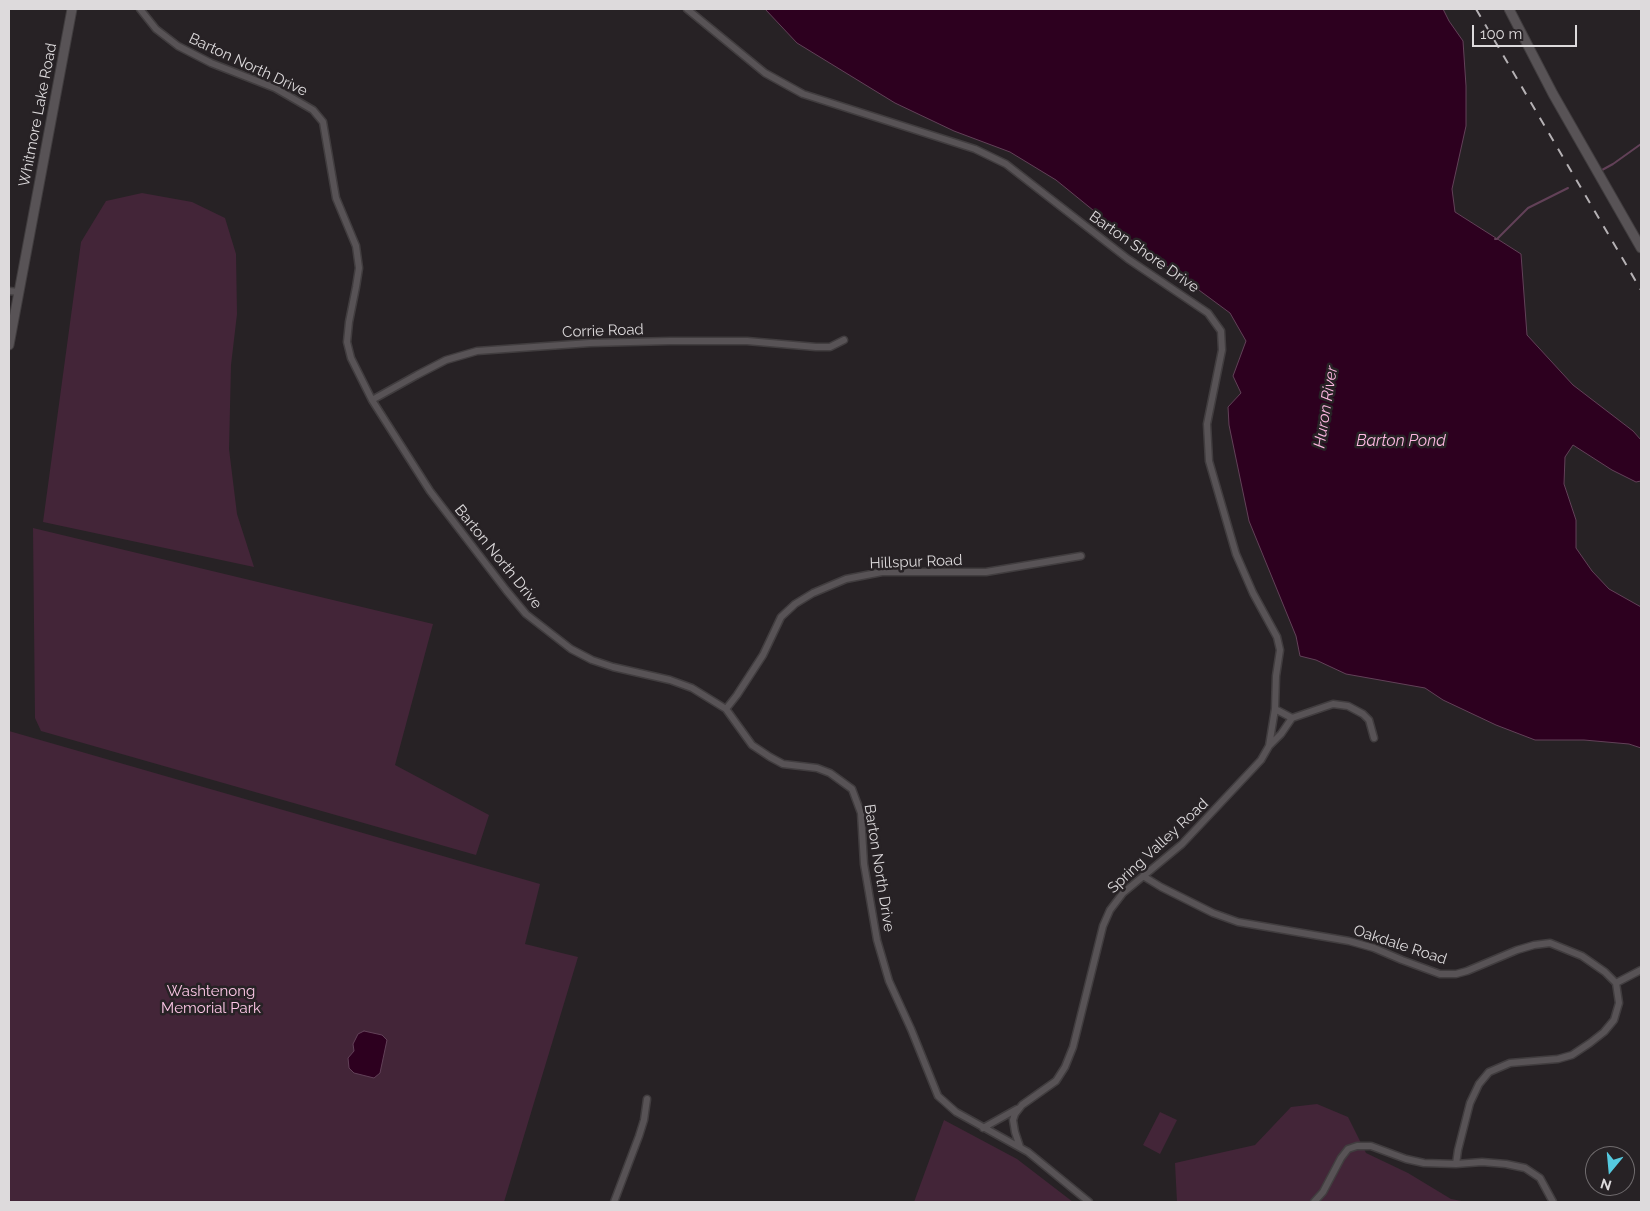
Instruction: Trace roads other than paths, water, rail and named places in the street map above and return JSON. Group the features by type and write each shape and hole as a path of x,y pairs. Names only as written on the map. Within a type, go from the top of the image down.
{"street":[{"name":"Whitmore Lake Road","path":"9,345 72,9"},
{"name":"Barton North Drive","path":"140,9 156,29 178,46 211,63 274,88 313,110 323,122 336,198 356,246 358,268 347,342 351,358 372,400 430,490 526,614 571,649 592,660 692,688 726,709 752,745 770,757 783,764 817,768 830,773 852,790 861,813 864,864 877,940 889,981 938,1096 956,1112 1020,1148 1051,1170 1089,1202"},
{"name":"Barton Shore Drive","path":"688,9 764,73 803,94 975,149 1006,164 1128,259 1208,313 1221,331 1222,350 1207,424 1208,461 1236,554 1253,593 1277,637 1280,650 1276,676 1275,709"},
{"path":"1509,9 1553,94 1641,248"},
{"path":"9,290 19,292"},
{"name":"Corrie Road","path":"372,400 416,374 446,360 477,351 590,343 670,341 747,341 830,347 844,340"},
{"name":"Hillspur Road","path":"726,709 763,655 781,617 795,604 813,593 846,579 882,572 986,572 1081,556"},
{"path":"1269,746 1281,734 1292,718 1333,704 1348,706 1363,714 1369,720 1374,738"},
{"path":"1275,709 1292,718"},
{"name":"Spring Valley Road","path":"983,1128 1017,1109 1056,1081 1065,1067 1073,1047 1103,926 1110,910 1123,893 1182,844 1261,760 1269,746 1275,709"},
{"name":"Oakdale Road","path":"1143,876 1162,888 1213,913 1232,920 1256,926 1349,941 1374,948 1440,974 1462,973 1517,950 1550,943 1582,956 1605,972 1616,983"},
{"path":"1456,1164 1470,1103 1479,1084 1489,1072 1510,1063 1558,1059 1572,1055 1597,1038 1614,1020 1620,1003 1616,983 1641,970"},
{"path":"614,1202 639,1136 644,1120 647,1099"},
{"path":"1017,1109 1013,1120 1020,1148"},
{"path":"1314,1202 1323,1192 1341,1158 1348,1149 1356,1146 1370,1146 1406,1159 1424,1163 1456,1164 1482,1162 1525,1168 1540,1178 1553,1202"}],"water":[{"name":"Barton Pond","path":"765,9 1443,9 1463,41 1466,86 1466,126 1452,189 1455,212 1521,254 1527,335 1573,385 1633,431 1641,440 1641,481 1636,482 1612,470 1573,445 1565,457 1564,484 1576,520 1576,548 1592,571 1609,589 1641,607 1641,748 1629,744 1584,740 1535,740 1496,725 1443,700 1425,688 1346,674 1316,660 1300,656 1296,636 1249,521 1229,425 1228,407 1241,393 1233,376 1246,341 1230,313 1115,228 1056,180 1010,152 954,131 895,103 797,43"},
{"path":"364,1031 382,1035 387,1040 380,1073 374,1078 354,1073 349,1068 348,1058 354,1051 353,1044 358,1034"}],"waterway":[{"path":"1602,170 1641,144"},
{"path":"1495,239 1528,208 1568,188"}],"railway":[{"path":"1476,9 1641,290"}],"water label":[{"name":"Huron River","path":"1326,407"}],"park label":[{"name":"Washtenong Memorial Park","path":"211,1000"}]}
